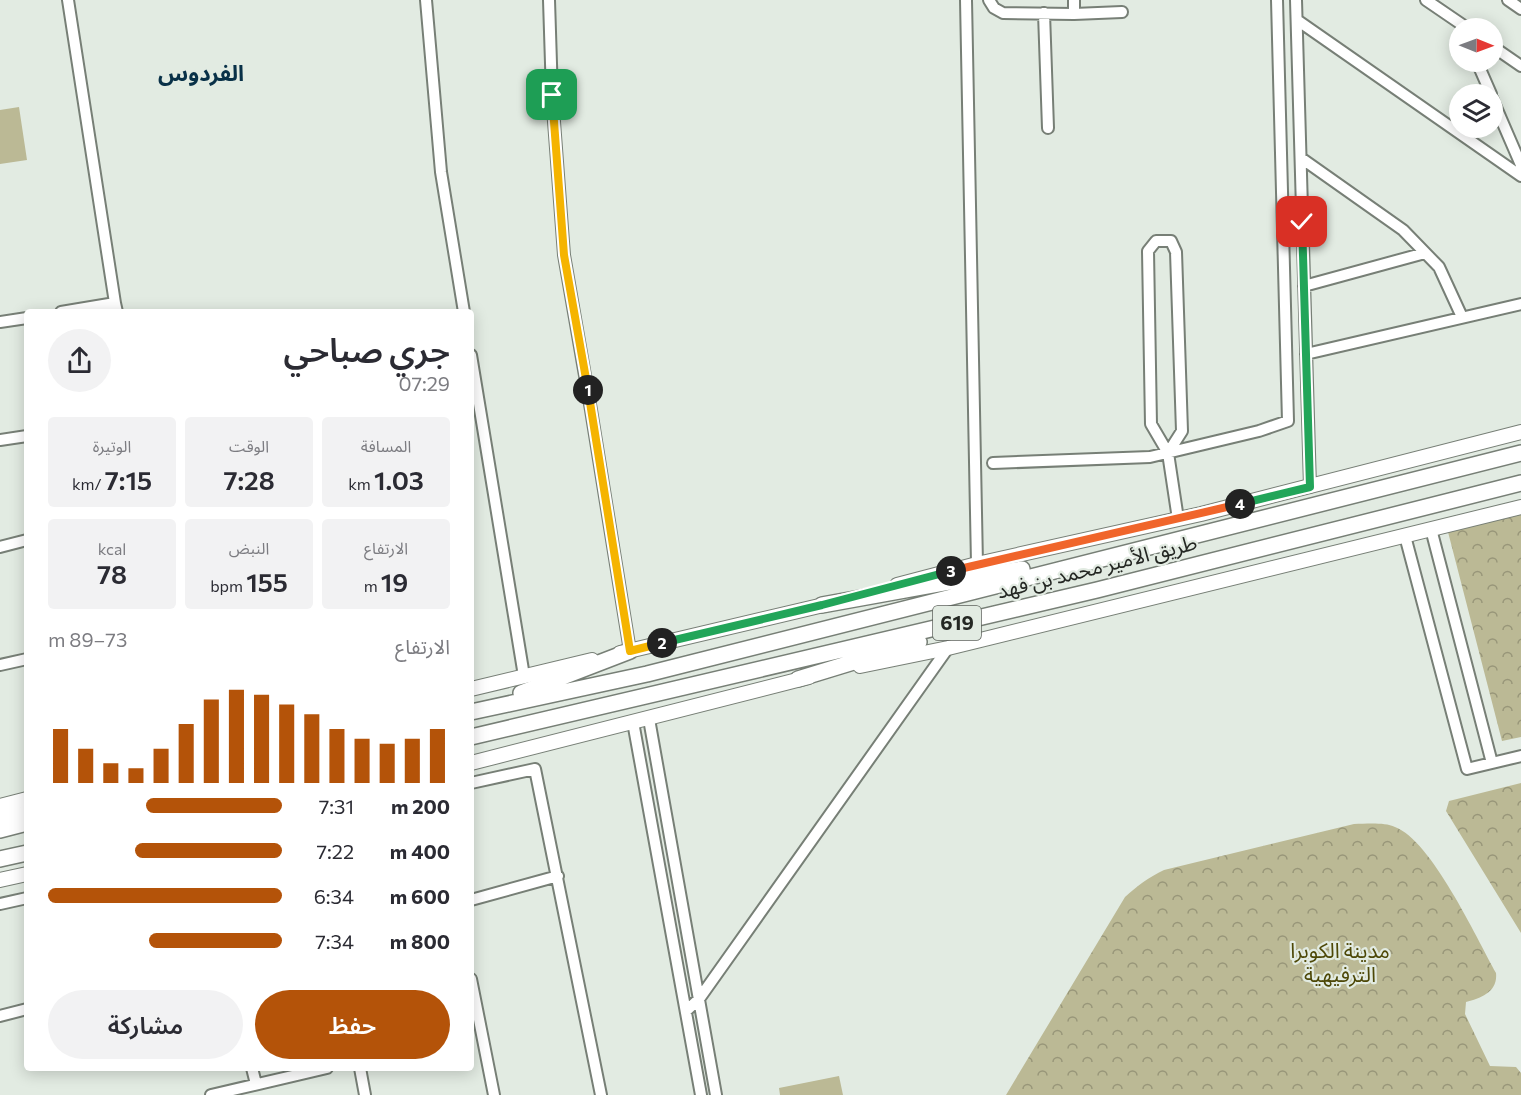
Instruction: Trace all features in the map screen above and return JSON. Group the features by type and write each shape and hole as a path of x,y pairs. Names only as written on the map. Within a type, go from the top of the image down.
{"highway":[{"name":"طريق الأمير محمد بن فهد","path":"474,709 647,674 1521,453"},
{"name":"طريق الأمير محمد بن فهد","path":"474,736 1097,590 1521,483"},
{"path":"822,605 1152,545"},
{"path":"798,679 983,622 1097,590"},
{"path":"474,709 542,686 630,651"},
{"path":"0,819 24,814"},
{"path":"0,830 24,824"},
{"path":"0,859 24,854"}],"main road":[{"path":"474,688 822,605 977,564 1310,487 1521,432"},
{"path":"474,762 798,679 948,648 1521,507"},
{"path":"0,806 24,801"},
{"path":"0,880 24,875"}],"street":[{"path":"68,0 116,307 94,309"},
{"path":"426,0 441,172 464,309"},
{"path":"549,0 552,95 564,255 630,651"},
{"path":"966,0 977,564"},
{"path":"989,0 994,8 1002,13 1122,12"},
{"path":"1074,0 1074,14"},
{"path":"993,463 1150,457 1259,431 1288,421 1277,0"},
{"path":"1296,0 1310,487"},
{"path":"1426,0 1451,18"},
{"path":"1508,0 1521,9"},
{"path":"1044,13 1048,128"},
{"path":"1297,20 1521,176"},
{"path":"1503,54 1521,66"},
{"path":"1503,122 1521,165"},
{"path":"1301,158 1403,230 1438,267 1462,317"},
{"path":"1168,453 1182,431 1176,252 1171,241 1156,241 1148,251 1151,424 1168,453 1178,519"},
{"path":"1304,286 1425,253"},
{"path":"1306,354 1521,304"},
{"path":"0,322 24,318"},
{"path":"474,373 524,676"},
{"path":"0,440 24,436"},
{"path":"1431,529 1492,763"},
{"path":"1405,536 1467,769 1521,756"},
{"path":"0,547 24,541"},
{"path":"686,1011 699,999 948,648"},
{"path":"0,665 24,660"},
{"path":"649,719 716,1095"},
{"path":"633,722 701,1095"},
{"path":"474,782 535,769 601,1095"},
{"path":"474,899 558,876"},
{"path":"0,904 24,899"},
{"path":"474,993 494,1095"},
{"path":"0,1016 24,1010"},
{"path":"474,1034 482,1032"},
{"path":"253,1071 256,1084"},
{"path":"217,1094 314,1071"},
{"path":"361,1071 365,1095"}],"green space":[{"path":"19,107 27,160 0,164 0,110"},
{"path":"1521,514 1521,737 1502,741 1448,532"},
{"path":"1521,783 1521,933 1446,811 1449,801"},
{"name":"مدينة الكوبرا الترفيهية","path":"1354,824 1391,825 1409,836 1438,869 1452,891 1496,973 1494,985 1487,993 1466,1002 1465,1014 1490,1066 1516,1067 1521,1073 1521,1095 1006,1095 1125,897 1139,885 1164,870"},
{"path":"839,1076 843,1095 780,1095 779,1088"}],"district":[{"name":"الفردوس","path":"201,73"}],"route":[{"path":"552,95 564,255 630,651 822,605 977,564 1310,487 1302,222"}]}
